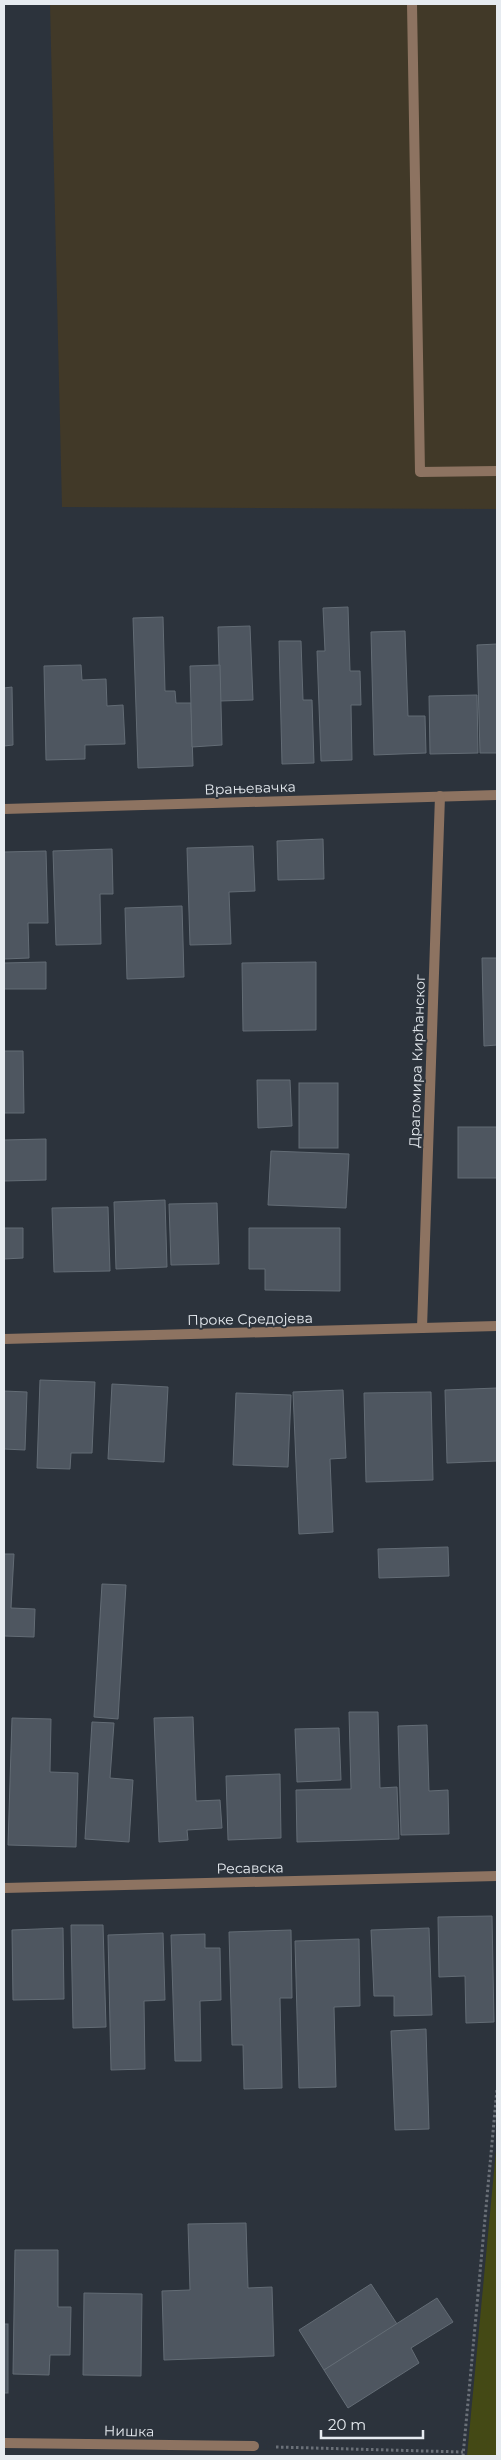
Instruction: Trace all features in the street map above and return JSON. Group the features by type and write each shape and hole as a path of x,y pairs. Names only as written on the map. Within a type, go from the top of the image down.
{"street":[{"path":"412,4 420,472 497,471"},
{"name":"Врањевачка","path":"4,809 497,795"},
{"name":"Драгомира Кирћанског","path":"422,1328 440,796"},
{"name":"Проке Средојева","path":"4,1338 497,1326"},
{"name":"Ресавска","path":"4,1888 497,1876"},
{"name":"Нишка","path":"4,2443 254,2446"}],"path":[{"path":"254,2446 463,2454 497,2089"}],"shaded area":[{"path":"50,4 497,4 497,509 62,507"}],"green space":[{"path":"497,2140 497,2456 467,2456"}],"building":[{"path":"348,607 350,671 360,671 361,705 351,705 352,760 321,761 317,651 325,651 323,608"},
{"path":"163,617 165,691 175,691 176,703 191,703 193,766 138,768 133,618"},
{"path":"250,626 253,700 220,701 218,627"},
{"path":"405,631 408,716 425,716 426,753 374,755 371,632"},
{"path":"279,641 301,641 303,700 312,700 314,763 282,764"},
{"path":"497,644 497,753 480,753 477,645"},
{"path":"81,665 82,680 106,679 107,706 123,705 125,744 85,745 85,759 46,760 44,666"},
{"path":"220,665 222,745 192,747 190,666"},
{"path":"12,687 13,745 4,746 4,688"},
{"path":"477,695 478,753 430,754 429,696"},
{"path":"323,839 324,879 278,880 277,841"},
{"path":"253,846 255,891 229,892 231,944 190,945 187,848"},
{"path":"112,849 113,894 100,894 101,944 56,945 53,851"},
{"path":"46,851 48,923 28,923 29,958 4,959 4,852"},
{"path":"182,906 184,977 127,979 125,908"},
{"path":"482,958 497,958 497,1045 484,1046"},
{"path":"46,962 46,989 4,989 4,963"},
{"path":"316,962 316,1030 243,1031 242,963"},
{"path":"4,1051 23,1051 24,1113 4,1113"},
{"path":"257,1080 290,1080 292,1126 258,1128"},
{"path":"299,1083 338,1083 338,1148 299,1148"},
{"path":"458,1127 497,1127 497,1178 458,1178"},
{"path":"46,1139 46,1180 4,1181 4,1140"},
{"path":"271,1151 349,1154 346,1208 268,1205"},
{"path":"165,1200 167,1267 116,1269 114,1202"},
{"path":"217,1203 219,1264 171,1265 169,1204"},
{"path":"108,1207 110,1271 54,1272 52,1208"},
{"path":"4,1228 23,1228 23,1258 4,1259"},
{"path":"249,1228 340,1228 340,1291 265,1290 265,1269 249,1269"},
{"path":"40,1380 95,1382 92,1453 71,1453 70,1469 37,1468"},
{"path":"112,1384 168,1387 164,1462 108,1459"},
{"path":"497,1388 497,1461 447,1463 445,1390"},
{"path":"343,1390 346,1458 330,1459 333,1532 299,1534 293,1392"},
{"path":"4,1391 27,1392 25,1450 4,1449"},
{"path":"431,1392 433,1480 366,1482 364,1393"},
{"path":"236,1393 291,1395 288,1467 233,1465"},
{"path":"448,1547 449,1576 379,1578 378,1549"},
{"path":"4,1554 14,1554 11,1608 35,1609 34,1637 4,1636"},
{"path":"102,1584 126,1585 118,1719 94,1717"},
{"path":"349,1712 378,1712 380,1788 397,1787 399,1839 297,1842 296,1790 351,1789"},
{"path":"193,1717 196,1801 220,1800 222,1828 187,1830 188,1840 159,1842 154,1718"},
{"path":"12,1718 51,1719 50,1772 78,1773 76,1847 8,1845"},
{"path":"92,1722 114,1723 110,1778 133,1780 129,1842 85,1839"},
{"path":"427,1725 429,1791 448,1790 449,1834 401,1835 398,1726"},
{"path":"339,1728 341,1780 297,1782 295,1729"},
{"path":"280,1774 281,1838 228,1840 226,1776"},
{"path":"492,1916 494,2022 466,2023 465,1976 439,1977 438,1917"},
{"path":"71,1925 103,1925 106,2027 73,2028"},
{"path":"63,1928 64,1999 13,2000 12,1930"},
{"path":"429,1928 432,2015 394,2016 394,1996 374,1996 371,1930"},
{"path":"291,1930 292,1998 280,1998 282,2088 244,2089 243,2045 232,2045 229,1932"},
{"path":"163,1933 165,2000 144,2001 145,2069 111,2070 108,1935"},
{"path":"205,1934 205,1948 220,1948 221,2000 200,2001 201,2061 175,2061 171,1935"},
{"path":"359,1939 360,2006 334,2007 336,2087 299,2088 295,1941"},
{"path":"426,2029 429,2129 395,2130 391,2031"},
{"path":"246,2223 248,2288 272,2287 274,2356 164,2360 162,2291 190,2290 188,2224"},
{"path":"15,2250 58,2250 58,2307 71,2307 70,2355 50,2355 49,2375 13,2374"},
{"path":"371,2284 397,2324 324,2370 299,2330"},
{"path":"84,2293 142,2294 141,2376 83,2375"},
{"path":"437,2298 453,2322 411,2348 419,2363 348,2408 324,2370"},
{"path":"4,2324 8,2324 8,2393 4,2393"}]}
